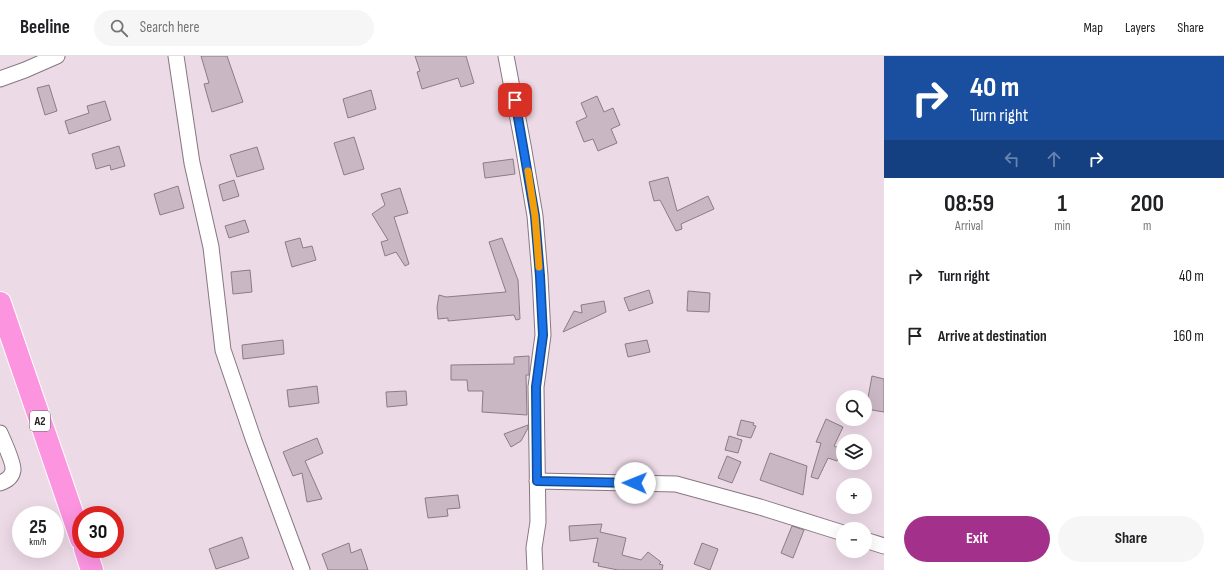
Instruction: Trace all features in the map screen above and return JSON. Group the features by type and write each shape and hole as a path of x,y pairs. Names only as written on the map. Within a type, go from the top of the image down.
{"highway":[{"name":"A2","path":"0,303 72,513"},
{"path":"87,558 92,570"}],"street":[{"path":"0,78 25,70 57,56"},
{"path":"176,56 192,163 211,247 223,350 254,441 302,570"},
{"path":"506,56 535,216 540,276 543,335 536,387 538,522 534,548 535,570"},
{"path":"0,432 13,468 11,476 6,481 0,483"},
{"path":"537,481 676,484 760,507 836,531"},
{"path":"872,542 884,546"}],"building":[{"path":"201,56 227,56 243,102 212,112 204,84 209,83"},
{"path":"415,56 466,56 474,83 461,87 458,78 422,89 417,72 420,71"},
{"path":"49,85 57,111 45,115 37,88"},
{"path":"371,90 376,109 348,118 343,99"},
{"path":"597,96 604,112 613,108 620,125 611,129 617,143 598,151 593,139 584,142 576,122 587,117 581,103"},
{"path":"105,101 111,120 69,134 65,121 89,113 87,106"},
{"path":"354,137 364,169 344,175 334,143"},
{"path":"119,146 125,166 111,170 110,165 96,169 92,154"},
{"path":"257,147 264,169 237,177 230,155"},
{"path":"513,159 515,174 485,178 483,163"},
{"path":"668,177 677,211 708,196 714,209 681,224 682,229 676,231 660,200 654,201 649,182"},
{"path":"234,180 239,196 223,201 219,185"},
{"path":"178,186 184,208 160,215 154,194"},
{"path":"400,188 408,213 394,217 409,264 405,266 396,252 385,256 381,242 388,240 372,214 385,205 381,194"},
{"path":"245,220 249,232 229,238 225,226"},
{"path":"300,238 303,248 312,246 316,260 292,267 285,242"},
{"path":"502,238 518,280 520,319 516,320 514,315 448,321 448,318 438,319 437,307 439,295 446,297 506,292 489,242"},
{"path":"250,270 252,292 233,294 231,272"},
{"path":"649,290 653,303 629,311 624,298"},
{"path":"688,291 710,293 709,312 687,311"},
{"path":"604,301 606,312 563,332 574,311 582,313 581,305"},
{"path":"283,340 284,354 243,359 242,345"},
{"path":"647,340 650,352 628,357 625,344"},
{"path":"529,356 529,375 526,375 527,415 482,412 483,391 468,391 467,380 451,380 451,365 514,364 514,357"},
{"path":"872,376 884,379 884,412 872,410 872,390 869,390"},
{"path":"317,386 319,403 289,407 287,390"},
{"path":"406,391 407,405 387,407 386,392"},
{"path":"826,419 836,424 836,426 843,427 840,434 836,434 836,442 834,446 836,447 836,461 828,458 818,479 811,477 821,443 816,442"},
{"path":"741,420 754,423 753,425 756,426 751,438 737,435"},
{"path":"528,425 528,428 521,441 511,447 504,434"},
{"path":"729,436 742,440 738,453 725,450"},
{"path":"317,438 323,453 305,461 322,499 307,502 302,473 293,476 283,452"},
{"path":"770,453 807,466 803,495 760,480"},
{"path":"727,456 741,462 732,483 718,478"},
{"path":"458,495 460,508 447,509 448,516 428,518 425,498"},
{"path":"602,524 600,532 626,538 622,555 641,560 648,552 661,562 659,564 663,565 662,570 618,570 598,566 599,563 593,562 598,538 570,541 569,526"},
{"path":"792,526 804,530 793,558 781,553"},
{"path":"242,537 249,558 216,569 209,549"},
{"path":"349,543 351,553 361,549 368,570 328,570 322,554"},
{"path":"702,543 718,549 710,570 694,564"}],"slow traffic":[{"path":"528,171 535,216 539,267"}],"route":[{"path":"515,100 535,216 540,276 543,335 536,387 537,481 635,483"}]}
